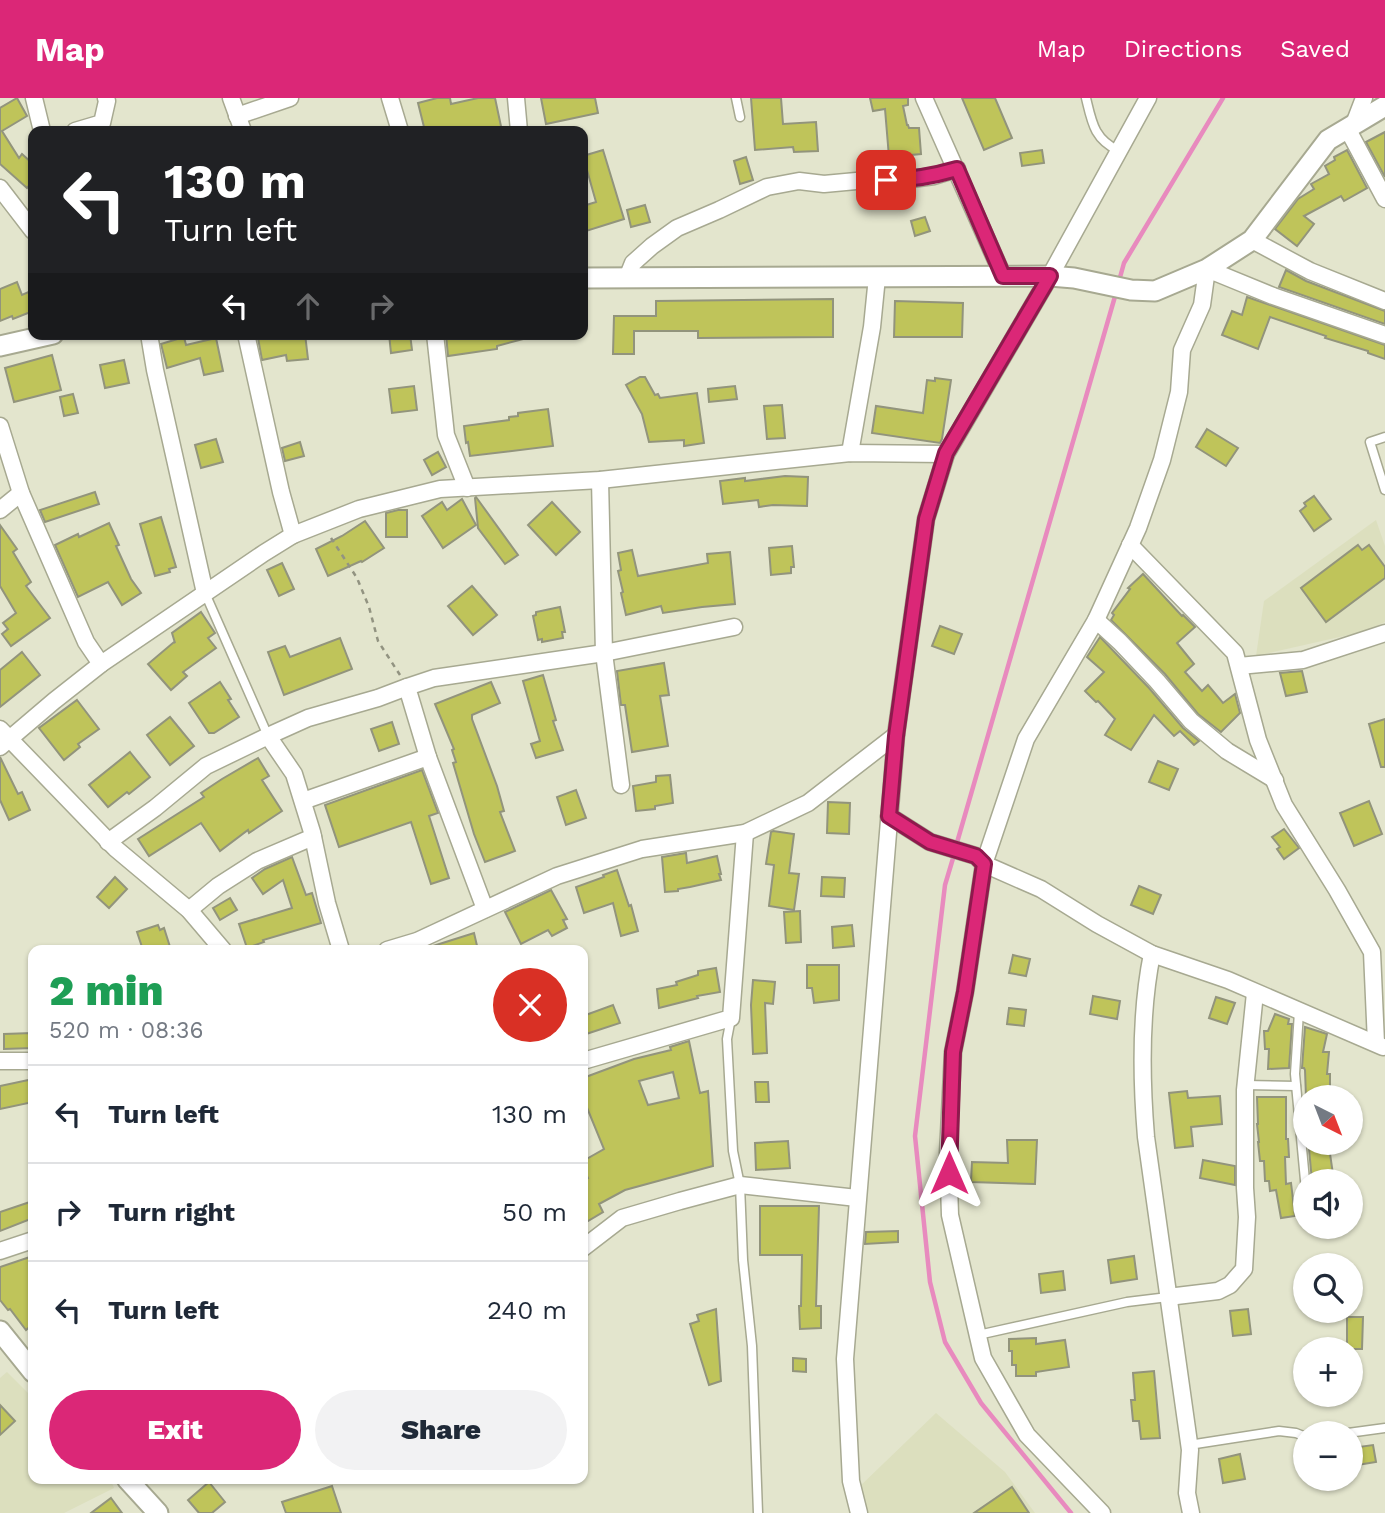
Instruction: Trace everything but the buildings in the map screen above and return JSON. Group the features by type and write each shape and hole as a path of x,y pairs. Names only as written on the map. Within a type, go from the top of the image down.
{"street":[{"path":"34,98 41,126"},
{"path":"92,126 102,123 106,98"},
{"path":"231,98 240,124 290,98"},
{"path":"390,98 398,126"},
{"path":"516,98 519,126"},
{"path":"924,98 1003,276"},
{"path":"859,1513 851,1481 845,1359 896,736 926,519 946,453 1050,276 1148,98"},
{"path":"1364,98 1351,126 1385,199"},
{"path":"588,278 1050,276 1074,278 1131,290 1155,291 1207,270 1252,240 1328,140 1385,106"},
{"path":"628,278 633,263 677,228 767,187 799,181 824,184 904,180 934,176 957,169"},
{"path":"0,188 5,205 28,212"},
{"path":"1252,240 1310,271 1385,301"},
{"path":"1207,270 1385,335"},
{"path":"1102,1513 1027,1435 983,1358 950,1215 948,1153 953,1052 965,992 980,860 1026,739 1096,620 1138,528 1162,460 1179,392 1182,350 1202,305 1207,270"},
{"path":"850,453 872,327 877,277"},
{"path":"0,346 28,340"},
{"path":"150,340 205,593"},
{"path":"247,340 293,535"},
{"path":"436,340 446,435 467,488"},
{"path":"0,426 21,494 86,642 100,664"},
{"path":"219,945 189,910 108,842 3,738 100,664 293,535 359,509 440,489 600,480 850,453 946,453"},
{"path":"600,480 604,653 621,785"},
{"path":"0,510 21,494"},
{"path":"889,816 930,842 980,860 1041,889 1152,954 1228,981 1380,1045 1372,952 1284,805 1258,740 1236,653 1130,545"},
{"path":"1096,620 1157,681 1191,721 1227,751 1275,780"},
{"path":"108,842 206,766 309,718 434,678 604,653 734,627"},
{"path":"1239,666 1303,660 1385,633"},
{"path":"407,687 428,757 485,909"},
{"path":"268,736 295,774 340,945"},
{"path":"404,945 557,876 642,849 745,833 808,803 896,736"},
{"path":"303,801 428,757"},
{"path":"588,1061 731,1018 745,833"},
{"path":"189,910 218,886 257,861 313,837"},
{"path":"1152,954 1146,984 1143,1106 1189,1445 1187,1493 1191,1513"},
{"path":"1168,1297 1218,1291 1230,1285 1244,1269 1247,1217 1245,1085 1255,993"},
{"path":"0,1061 28,1060"},
{"path":"588,1244 622,1218 740,1185 857,1198"},
{"path":"0,1251 28,1242"},
{"path":"0,1331 6,1354 28,1369"},
{"path":"132,1484 158,1513"}],"lane":[{"path":"737,98 740,117"},
{"path":"1086,98 1098,135 1119,151"},
{"path":"1385,437 1370,442 1385,490"},
{"path":"205,593 268,736"},
{"path":"1296,1085 1299,1012"},
{"path":"731,1018 727,1039 733,1151 740,1185 743,1260 751,1346 758,1513"},
{"path":"1245,1085 1293,1086"},
{"path":"978,1335 1127,1302 1168,1297"},
{"path":"1363,1431 1385,1428"},
{"path":"1189,1445 1279,1432 1293,1433"}],"path":[{"path":"321,524 357,578 369,607 378,641 407,687"}],"shaded area":[{"path":"1376,520 1385,546 1385,622 1366,631 1256,656 1264,601"},
{"path":"7,1372 28,1393 28,1484 112,1484 114,1488 64,1513 0,1513 0,1378"},
{"path":"936,1413 1005,1472 1035,1513 862,1513 857,1489"}],"waterway":[{"path":"1119,281 1124,263 1223,98"},
{"path":"956,846 1116,293"},
{"path":"954,855 945,885 915,1136 930,1282 945,1342 981,1403 1071,1513"}],"route":[{"path":"886,180 934,176 957,169 1003,276 1050,276 946,453 926,519 896,736 889,816 930,842 976,856 984,864 953,1052 949,1173"}]}
